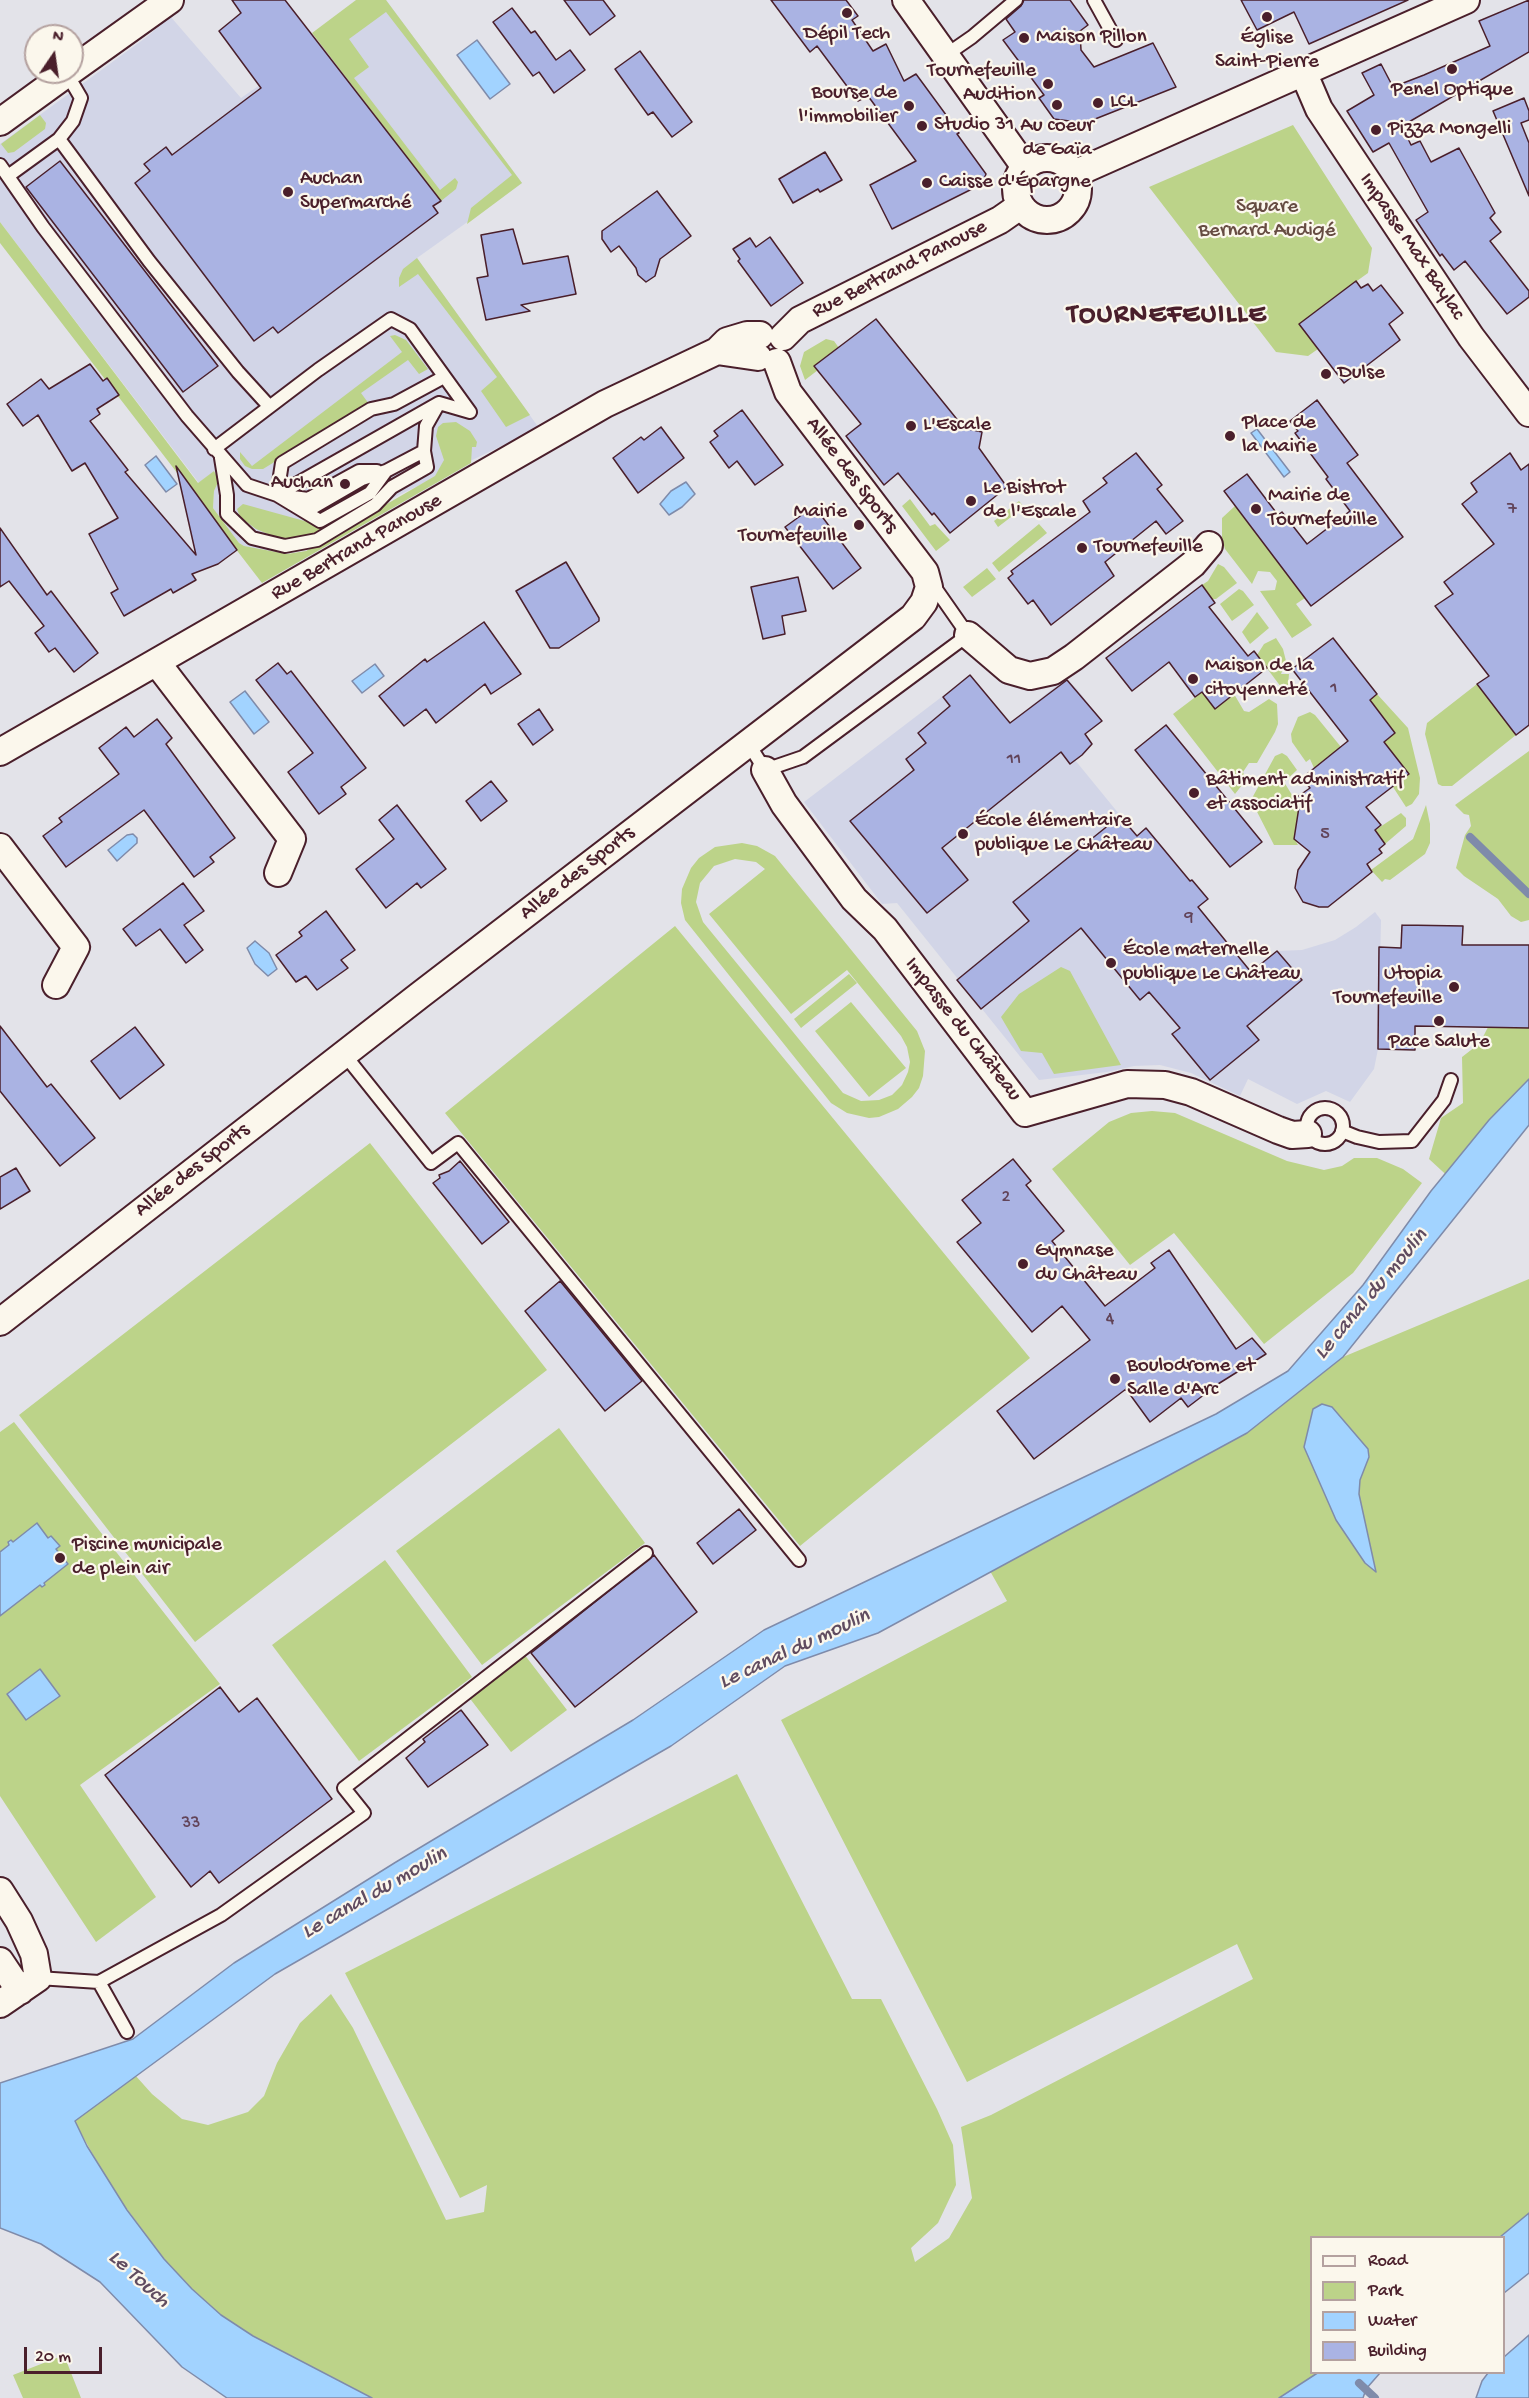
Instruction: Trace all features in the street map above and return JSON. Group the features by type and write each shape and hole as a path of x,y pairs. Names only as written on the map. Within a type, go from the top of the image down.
{"street":[{"path":"84,61 170,0"},
{"path":"906,0 1025,167"},
{"path":"1074,174 1304,74 1466,0"},
{"name":"Impasse Max Baylac","path":"1304,74 1319,110 1471,337 1529,413"},
{"path":"0,122 52,84"},
{"path":"1052,159 1068,167 1074,174 1078,189 1077,196 1070,210 1063,215 1044,220 1027,213 1020,206 1016,181 1025,167 1033,161 1052,159"},
{"name":"Rue Bertrand Panouse","path":"0,752 605,404 717,351 769,348 800,320 1000,220 1020,206"},
{"name":"Allée des Sports","path":"0,1322 344,1054 914,617 924,602 929,587 925,572 788,392 769,348"},
{"path":"968,635 1009,670 1030,676 1053,671 1193,564 1209,545"},
{"path":"158,663 292,839 278,873"},
{"name":"Impasse du Château","path":"765,770 784,804 854,899 885,929 1025,1113 1127,1084 1165,1085 1191,1092 1278,1130 1292,1134 1308,1134"},
{"path":"0,847 76,947 56,985"},
{"path":"0,1891 19,1921 34,1954 19,1991"},
{"path":"0,1961 19,1991"}],"lane":[{"path":"946,55 972,37 1016,0"},
{"path":"1094,0 1116,40"},
{"path":"8,176 58,140 73,121 81,98 75,84"},
{"path":"58,140 149,261 238,372 269,406"},
{"path":"0,165 43,227 217,453 247,485 277,495 308,499 359,471 386,471 424,452"},
{"path":"217,453 269,406 391,319 410,329 470,412 439,403 277,495"},
{"path":"277,495 282,463 371,409 394,404 444,377"},
{"path":"217,453 227,495 227,514 252,538 285,546 317,540 375,505 392,487 427,467 424,452 426,426 439,403"},
{"path":"277,495 320,521 370,493 386,471"},
{"path":"748,743 765,770 802,758 968,635 925,572"},
{"path":"344,1054 431,1163 458,1143 799,1560"},
{"path":"1342,1131 1379,1142 1412,1141 1444,1100 1451,1080"},
{"path":"1323,1107 1337,1112 1341,1117 1342,1131 1335,1141 1317,1143 1308,1134 1307,1120 1317,1109 1323,1107"},
{"path":"19,1991 99,1982 221,1915 364,1813 344,1788 646,1553"},
{"path":"99,1982 127,2032"}],"shaded area":[{"path":"386,0 522,183 417,258 539,428 278,553 239,543 213,508 214,491 219,480 215,471 199,483 0,222 0,144 148,36 170,16 241,98"},
{"path":"969,676 1018,736 1040,719 1031,706 1066,678 1077,689 1102,721 1086,734 1092,744 1075,760 1137,836 1146,828 1176,865 1161,905 1192,880 1208,899 1198,907 1251,972 1277,951 1302,950 1335,940 1375,912 1381,920 1378,1049 1374,1069 1350,1102 1326,1091 1297,1104 1248,1079 1240,1096 1191,1073 1160,1065 1134,1066 1107,1072 1039,1080 897,903 882,904 804,802"}],"green space":[{"path":"356,0 386,0 522,183 467,224 471,208 512,175 386,12 349,39 369,67 354,78 440,190 455,178 458,182 456,189 441,201 312,33"},
{"path":"40,115 46,123 45,129 14,152 8,153 1,144"},
{"name":"Square Bernard Audigé","path":"1293,125 1372,248 1368,273 1326,303 1318,349 1308,356 1276,352 1149,187"},
{"path":"0,222 198,483 214,471 219,480 214,491 213,508 239,543 244,546 287,554 306,551 435,476 444,460 436,436 438,427 443,423 456,422 470,431 477,442 476,447 472,447 471,463 262,583 0,243"},
{"path":"417,258 530,415 506,427 481,391 497,377 418,274 399,287 399,278 403,269"},
{"path":"395,335 406,340 428,369 419,374 408,360 361,393 369,404 263,469 252,469 245,466 240,459 240,452 252,466 402,352 390,336"},
{"path":"826,339 834,341 839,348 805,380 800,366 804,352"},
{"path":"910,499 930,526 935,524 950,540 936,551 902,506"},
{"path":"1019,501 1024,507 998,527 994,521"},
{"path":"243,504 319,525 332,522 309,537 298,540 275,537 256,529 240,517 237,509"},
{"path":"1235,506 1305,598 1296,604 1312,625 1292,638 1260,591 1275,590 1277,581 1270,572 1258,571 1252,584 1225,549 1222,539 1222,518"},
{"path":"1039,524 1047,533 999,572 992,563"},
{"path":"1218,564 1224,567 1237,583 1216,599 1212,599 1202,585 1208,581"},
{"path":"987,568 996,579 972,597 963,587"},
{"path":"1239,589 1254,605 1232,621 1220,604"},
{"path":"1257,612 1269,628 1250,644 1242,632"},
{"path":"1276,638 1283,649 1286,661 1281,674 1289,674 1288,686 1285,687 1281,687 1257,655 1264,644"},
{"path":"1477,684 1516,735 1452,786 1442,786 1438,784 1425,734 1427,723"},
{"path":"1202,692 1234,694 1244,711 1249,712 1269,699 1277,704 1278,724 1275,732 1257,763 1249,763 1243,772 1246,780 1235,794 1173,714"},
{"path":"1377,694 1408,728 1420,778 1419,794 1412,804 1406,807 1393,787 1409,774 1384,742 1395,733 1370,700"},
{"path":"1310,712 1341,747 1314,768 1310,759 1306,762 1292,742 1291,734 1298,717"},
{"path":"1529,751 1529,920 1521,922 1511,916 1498,899 1456,868 1465,835 1471,826 1469,815 1464,814 1455,805"},
{"path":"1282,753 1297,770 1284,782 1305,816 1294,838 1298,845 1274,845 1251,800 1275,756"},
{"path":"1426,805 1430,824 1430,843 1425,854 1390,880 1385,879 1382,882 1371,870 1413,839"},
{"path":"1401,813 1406,818 1406,826 1385,844 1374,831"},
{"path":"742,843 757,846 775,856 917,1031 925,1051 923,1076 919,1088 898,1109 879,1117 869,1118 847,1113 831,1103 685,920 681,903 682,889 691,868 699,858 715,847","holes":["735,859 756,862 765,869 709,914 791,1014 847,970 901,1036 907,1047 910,1062 908,1072 902,1085 892,1095 879,1100 861,1101 843,1093 703,922 696,902 700,883 714,866"]},
{"path":"675,926 1030,1358 800,1546 445,1113"},
{"path":"1061,967 1070,971 1121,1065 1054,1074 1042,1053 1021,1051 1001,1017 1019,994"},
{"path":"849,974 857,983 801,1028 794,1019"},
{"path":"851,1002 906,1068 869,1097 815,1031"},
{"path":"1488,1027 1529,1028 1529,1092 1454,1182 1429,1159 1441,1118 1463,1103 1462,1057 1480,1043"},
{"path":"1152,1111 1175,1113 1287,1161 1324,1170 1342,1166 1354,1158 1377,1158 1403,1169 1422,1183 1353,1273 1264,1344 1174,1233 1130,1265 1052,1169 1109,1122 1131,1113"},
{"path":"370,1143 547,1370 195,1642 19,1415"},
{"path":"1529,1279 1529,2213 1501,2236 1310,2236 1310,2374 1317,2374 1279,2398 372,2398 253,2336 221,2315 164,2259 113,2190 74,2121 135,2075 152,2094 182,2119 208,2125 248,2112 264,2096 277,2063 300,2023 331,1994 353,2028 446,2220 484,2212 487,2185 460,2198 345,1973 737,1774 852,1999 881,1999 953,2145 956,2185 938,2223 911,2248 915,2262 949,2238 972,2198 961,2127 991,2115 1253,1979 1237,1944 967,2082 781,1720 1007,1601 990,1571 1247,1433 1343,1357"},
{"name":"Piscine municipale de plein air","path":"14,1422 220,1684 80,1785 156,1897 96,1942 0,1796 0,1432"},
{"path":"559,1428 645,1543 482,1665 396,1551"},
{"path":"385,1560 472,1677 359,1761 272,1645"},
{"path":"524,1654 567,1710 511,1752 468,1696"},
{"path":"64,2355 81,2398 23,2398 13,2375"}],"water":[{"path":"477,40 510,84 490,99 457,55"},
{"path":"1257,429 1290,472 1284,477 1251,433"},
{"path":"156,456 177,484 166,492 145,465"},
{"path":"686,482 695,494 682,507 669,515 660,504 671,491"},
{"path":"375,664 384,676 362,693 352,681"},
{"path":"245,691 269,722 254,734 230,702"},
{"path":"133,834 137,838 137,843 117,861 108,850 127,835"},
{"path":"255,941 269,953 277,969 268,976 255,964 247,948"},
{"path":"1529,1079 1529,1125 1343,1357 1247,1433 878,1633 785,1666 671,1746 275,1974 75,2121 87,2146 127,2210 164,2259 192,2289 221,2315 253,2336 372,2398 227,2398 182,2367 100,2282 41,2244 0,2228 0,2083 133,2039 234,1963 396,1862 633,1720 764,1630 1216,1414 1288,1371 1363,1285 1431,1191 1489,1120"},
{"path":"1322,1404 1332,1407 1368,1449 1369,1457 1360,1480 1359,1494 1376,1572 1365,1563 1336,1520 1304,1447 1313,1409"},
{"path":"37,1523 48,1538 51,1536 60,1546 56,1549 68,1564 44,1583 45,1585 42,1587 40,1585 0,1616 0,1552 9,1545 8,1542 11,1540 13,1542"},
{"path":"40,1669 60,1696 26,1720 7,1694"},
{"path":"1529,2213 1529,2273 1505,2292 1505,2236 1501,2236"},
{"path":"1529,2335 1529,2398 1476,2398 1487,2374 1505,2374 1505,2356"},
{"path":"1316,2374 1379,2374 1366,2389 1363,2398 1279,2398"}],"building":[{"name":"Auchan Supermarché","path":"232,0 285,0 441,201 433,206 438,213 278,333 273,327 254,341 135,183 150,171 144,164 166,147 172,155 261,88 219,31 241,13"},
{"path":"564,0 603,0 615,16 590,35"},
{"path":"771,0 846,0 858,16 852,20 873,51 886,44 904,81 916,74 986,174 982,184 892,229 870,185 916,161 868,96 858,101 817,46 810,52"},
{"path":"1024,0 1070,0 1088,25 1080,31 1081,50 1094,67 1153,43 1176,87 1085,123 1054,119 1039,98 1044,95 1003,40 1015,32 1006,19 1021,6"},
{"path":"1241,0 1408,0 1309,44 1294,12 1257,30"},
{"path":"1529,0 1529,52 1402,126 1411,145 1420,141 1431,162 1459,148 1495,213 1490,218 1501,232 1490,241 1529,291 1529,297 1507,314 1465,261 1454,270 1442,254 1440,256 1416,220 1428,212 1389,143 1373,152 1347,111 1374,95 1362,73 1381,64 1393,87 1424,75 1490,46 1479,21"},
{"path":"512,8 531,33 535,31 556,60 570,50 585,70 554,93 539,72 533,76 493,22"},
{"path":"640,51 692,122 672,137 653,112 648,115 615,69"},
{"path":"1524,98 1529,111 1529,120 1521,123 1529,143 1529,196 1493,111"},
{"path":"825,152 842,180 820,192 818,189 793,203 779,179"},
{"path":"60,161 218,366 183,392 26,187"},
{"path":"657,191 691,236 660,259 655,276 646,282 638,275 636,268 619,246 611,252 602,239 602,231"},
{"path":"513,229 523,264 568,256 576,294 521,305 530,311 486,320 477,278 488,276 481,235"},
{"path":"770,237 803,283 771,306 738,261 740,259 733,249 750,238 756,247"},
{"path":"1356,281 1361,288 1368,284 1373,291 1381,285 1403,313 1389,324 1400,340 1344,383 1299,324"},
{"name":"L'Escale","path":"876,319 964,428 982,432 979,448 1007,487 950,533 934,513 932,515 898,473 884,485 846,436 861,424 814,366"},
{"path":"90,364 103,381 107,378 119,395 97,409 100,414 90,421 128,470 125,472 196,555 176,466 237,550 218,564 192,574 196,580 173,593 171,589 124,616 111,593 118,589 89,534 118,518 85,463 72,471 38,415 23,426 7,404 41,379 49,389"},
{"name":"Mairie de Tournefeuille","path":"1317,400 1358,455 1347,463 1403,537 1311,606 1224,491 1247,474 1278,515 1282,512 1307,544 1350,511 1295,433 1298,431 1290,421"},
{"path":"742,410 783,465 755,485 737,461 729,468 710,442 718,436 714,431"},
{"path":"661,427 684,458 638,493 613,458 641,437 644,440"},
{"name":"Tournefeuille","path":"1136,453 1162,485 1157,489 1183,521 1166,534 1156,521 1105,562 1114,576 1051,625 1033,600 1028,604 1008,578 1013,574 1011,571 1090,512 1083,501 1107,483 1103,478"},
{"path":"1510,453 1521,470 1529,464 1529,725 1516,735 1477,684 1489,676 1435,606 1453,594 1444,582 1494,544 1462,504 1477,492 1471,483"},
{"path":"814,506 861,568 833,589 785,527"},
{"path":"0,528 47,595 51,591 98,653 74,672 55,648 49,652 35,633 44,626 9,581 0,587"},
{"path":"566,562 599,621 559,648 550,648 516,591"},
{"path":"798,577 806,611 782,616 785,634 763,639 751,587"},
{"path":"1202,585 1215,603 1209,607 1248,656 1254,651 1267,668 1215,709 1202,692 1195,697 1169,662 1132,691 1106,658"},
{"path":"484,622 521,674 491,694 485,684 436,723 426,709 404,726 379,696 425,659 427,662"},
{"path":"1333,638 1377,694 1370,700 1395,733 1384,742 1409,774 1366,807 1381,825 1375,830 1385,844 1379,849 1382,853 1367,864 1372,872 1328,907 1319,907 1303,902 1295,888 1298,870 1310,852 1294,839 1299,807 1293,800 1310,788 1302,778 1348,741 1292,669"},
{"path":"278,663 287,674 291,671 366,768 341,787 346,794 319,814 288,772 313,753 256,680"},
{"path":"970,675 1010,723 1067,680 1102,721 1085,734 1092,744 1082,755 1070,764 1061,752 942,848 968,880 927,913 850,821 914,770 906,759 926,743 918,733 950,706 943,697"},
{"path":"539,709 553,730 533,745 518,724"},
{"path":"157,719 172,738 166,744 235,838 210,857 214,862 194,877 144,810 66,867 43,836 62,822 59,818 119,774 99,748 126,727 134,737"},
{"path":"1166,725 1262,842 1230,867 1135,750"},
{"path":"491,781 507,801 481,821 466,801"},
{"path":"397,805 446,869 421,888 417,883 386,908 356,869 394,839 379,820"},
{"path":"1120,816 1137,836 1146,828 1208,899 1198,907 1251,972 1277,951 1302,980 1247,1026 1259,1040 1210,1080 1172,1034 1180,1028 1149,992 1140,1000 1081,928 981,1009 957,980 1029,921 1013,902"},
{"path":"183,883 204,911 184,925 203,950 186,963 160,929 136,946 123,929"},
{"path":"326,911 355,950 341,960 348,968 317,990 306,976 296,982 276,955 302,936 299,932"},
{"name":"Utopia Tournefeuille","path":"1402,925 1463,926 1462,945 1529,945 1529,1028 1415,1026 1415,1050 1378,1049 1379,947 1401,948"},
{"path":"0,1026 47,1087 51,1084 95,1138 60,1166 0,1091"},
{"path":"135,1027 164,1065 120,1099 91,1061"},
{"path":"1013,1159 1031,1181 1026,1185 1064,1231 1052,1241 1105,1306 1155,1268 1151,1263 1169,1250 1236,1349 1252,1338 1266,1354 1218,1384 1188,1407 1181,1398 1150,1422 1126,1389 1034,1459 997,1411 1090,1340 1062,1306 1032,1332 957,1242 981,1223 962,1200"},
{"path":"460,1161 509,1222 482,1244 433,1183 440,1178 439,1175 449,1171"},
{"path":"16,1168 30,1191 0,1209 0,1177"},
{"path":"560,1281 642,1381 605,1411 525,1311"},
{"path":"739,1509 756,1530 713,1564 697,1543"},
{"path":"654,1555 697,1612 575,1707 531,1653"},
{"path":"220,1687 239,1712 257,1698 332,1799 219,1883 210,1871 191,1887 105,1775"},
{"path":"461,1710 488,1745 428,1787 406,1758 425,1742 423,1739"}],"waterway":[{"path":"1470,837 1529,894"},
{"path":"1359,2383 1375,2398"}],"place":[{"name":"Dépil Tech","path":"847,13"},
{"name":"Église Saint-Pierre","path":"1267,17"},
{"name":"Maison Pillon","path":"1024,38"},
{"name":"Penel Optique","path":"1452,69"},
{"name":"Tournefeuille Audition","path":"1048,84"},
{"name":"LCL","path":"1098,103"},
{"name":"Au coeur de Gaïa","path":"1057,105"},
{"name":"Bourse de l'immobilier","path":"909,106"},
{"name":"Studio 31","path":"922,126"},
{"name":"Pizza Mongelli","path":"1376,130"},
{"name":"Caisse d'Épargne","path":"927,183"},
{"name":"Auchan Supermarché","path":"288,192"},
{"name":"Dulse","path":"1326,374"},
{"name":"L'Escale","path":"911,426"},
{"name":"Place de la Mairie","path":"1230,436"},
{"name":"Auchan","path":"345,484"},
{"name":"Le Bistrot de l'Escale","path":"971,501"},
{"name":"Mairie de Tournefeuille","path":"1256,509"},
{"name":"Mairie Tournefeuille","path":"859,525"},
{"name":"Tournefeuille","path":"1082,548"},
{"name":"Maison de la citoyenneté","path":"1193,679"},
{"name":"Bâtiment administratif et associatif","path":"1194,793"},
{"name":"École élémentaire publique Le Château","path":"963,834"},
{"name":"École maternelle publique Le Château","path":"1111,963"},
{"name":"Utopia Tournefeuille","path":"1454,987"},
{"name":"Pace Salute","path":"1439,1021"},
{"name":"Gymnase du Château","path":"1023,1264"},
{"name":"Boulodrome et Salle d'Arc","path":"1115,1379"},
{"name":"Piscine municipale de plein air","path":"60,1558"}],"district":[{"name":"TOURNEFEUILLE","path":"1167,317"}],"water label":[{"name":"Le canal du moulin","path":"1372,1295"},
{"name":"Le canal du moulin","path":"795,1650"},
{"name":"Le canal du moulin","path":"375,1894"},
{"name":"Le Touch","path":"138,2280"}]}
